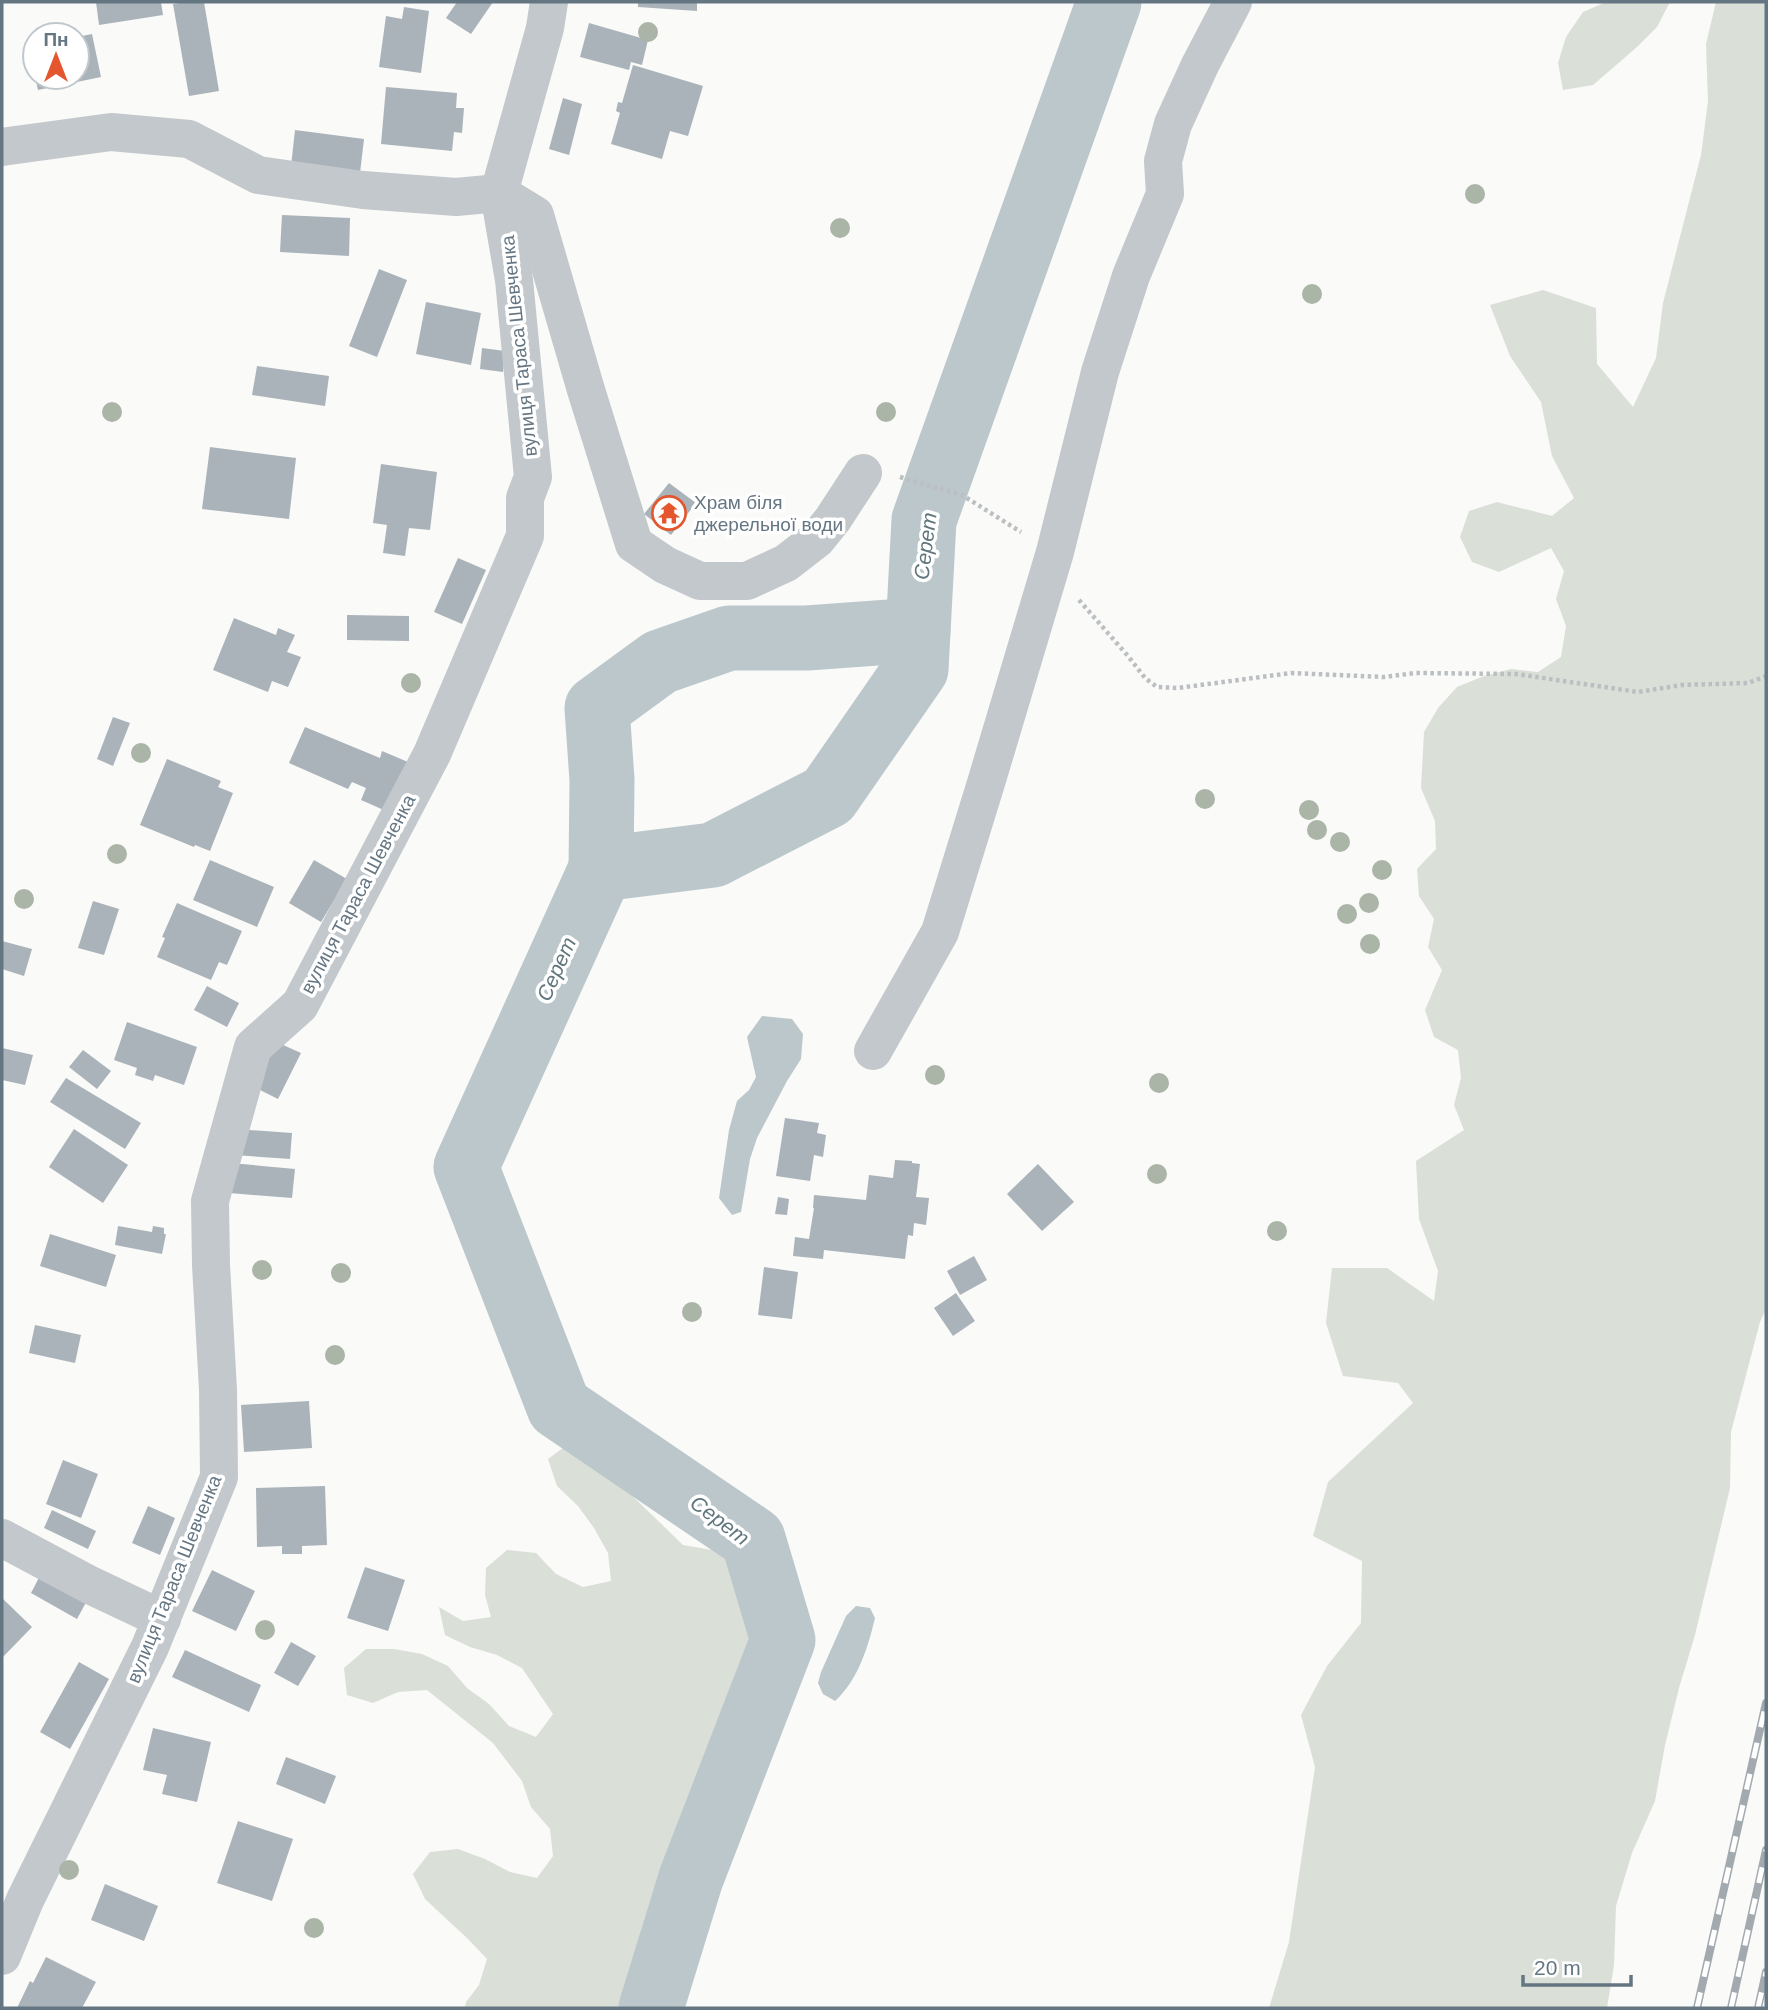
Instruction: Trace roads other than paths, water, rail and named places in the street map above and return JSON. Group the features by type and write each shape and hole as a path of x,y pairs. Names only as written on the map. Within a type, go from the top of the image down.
{"street":[{"name":"вулиця Тараса Шевченка","path":"2,1956 25,1900 150,1647 219,1477 210,1201 253,1047 300,1005 432,754 525,536 525,498 533,477 514,280 499,194 545,28 549,2"},
{"path":"873,1051 940,932 1055,552 1100,372 1131,275 1165,194 1163,161 1173,124 1233,2"},
{"path":"2,146 111,132 189,139 258,175 363,190 456,197 499,194 535,215 634,544 665,565 700,581 747,580 786,563 817,539 878,474"},
{"path":"2,1538 90,1585 162,1619"}],"waterway":[{"name":"Серет","path":"651,2008 691,1878 783,1640 753,1539 559,1407 466,1167 601,869 713,855 828,796 916,669 924,520 1109,2"},
{"path":"601,869 602,780 597,708 660,662 729,638 807,638 918,630"}],"railway":[{"path":"1697,2008 1766,1703"},
{"path":"1731,2008 1766,1850"},
{"path":"1758,2008 1766,1972"}],"place":[{"name":"Храм біля джерельної води","path":"669,513"}]}
